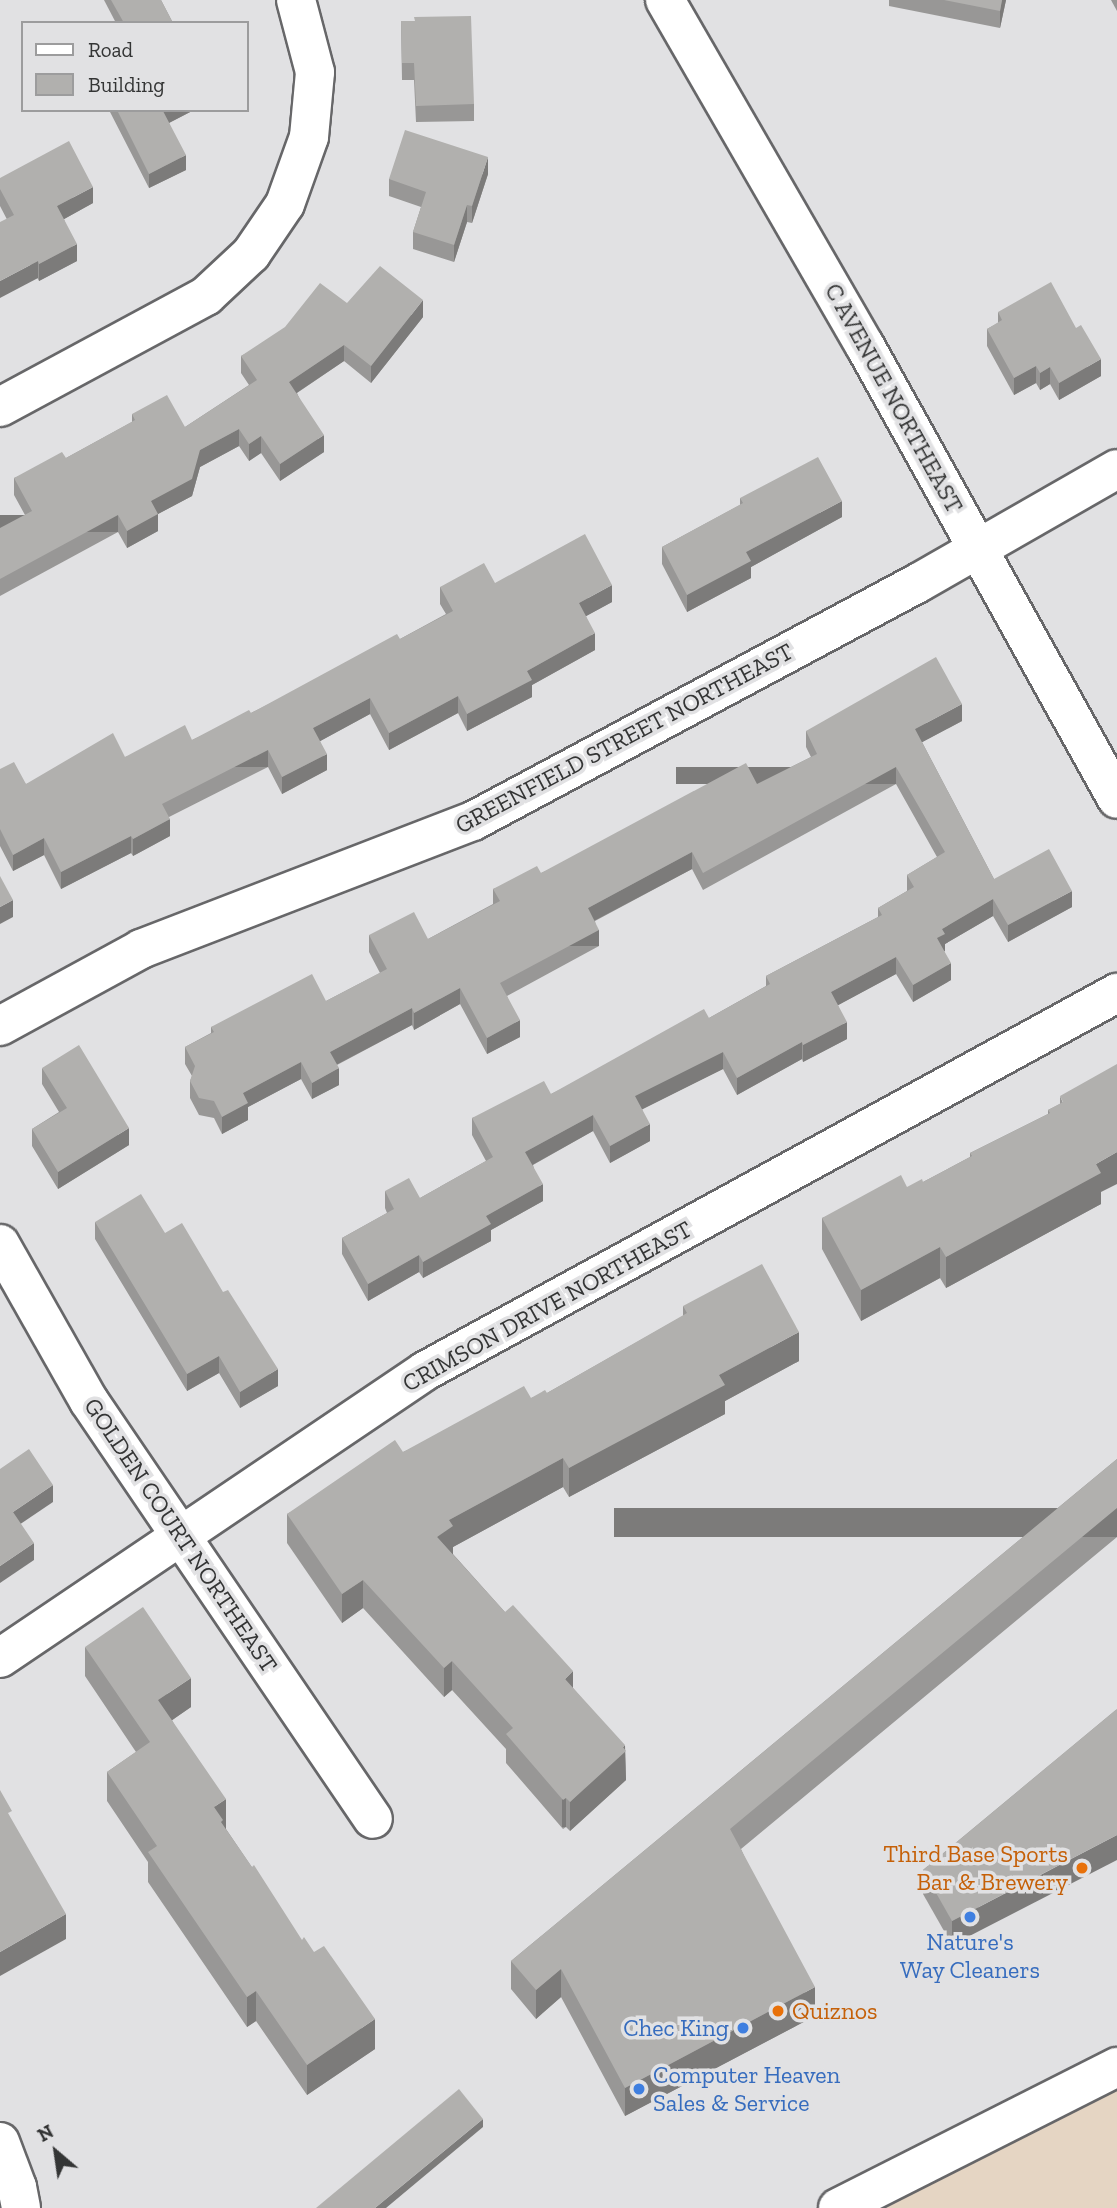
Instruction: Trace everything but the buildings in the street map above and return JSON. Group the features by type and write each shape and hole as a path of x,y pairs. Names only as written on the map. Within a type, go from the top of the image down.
{"street":[{"path":"0,407 206,296 251,254 285,204 309,136 315,72 296,0"},
{"name":"C AVENUE NORTHEAST","path":"665,0 979,549 1117,799"},
{"name":"GREENFIELD STREET NORTHEAST","path":"0,1026 141,949 473,821 979,549 1117,469"},
{"name":"CRIMSON DRIVE NORTHEAST","path":"0,1658 425,1371 1117,993"},
{"name":"GOLDEN COURT NORTHEAST","path":"0,1244 89,1401 373,1819"},
{"path":"838,2208 1117,2067"},
{"path":"0,2142 17,2187 21,2208"}],"shaded area":[{"path":"1117,2067 1117,2208 838,2208"}],"place":[{"name":"Third Base Sports Bar & Brewery","path":"1082,1868"},
{"name":"Nature's Way Cleaners","path":"970,1917"},
{"name":"Quiznos","path":"778,2011"},
{"name":"Chec King","path":"743,2028"},
{"name":"Computer Heaven Sales & Service","path":"639,2089"}]}
